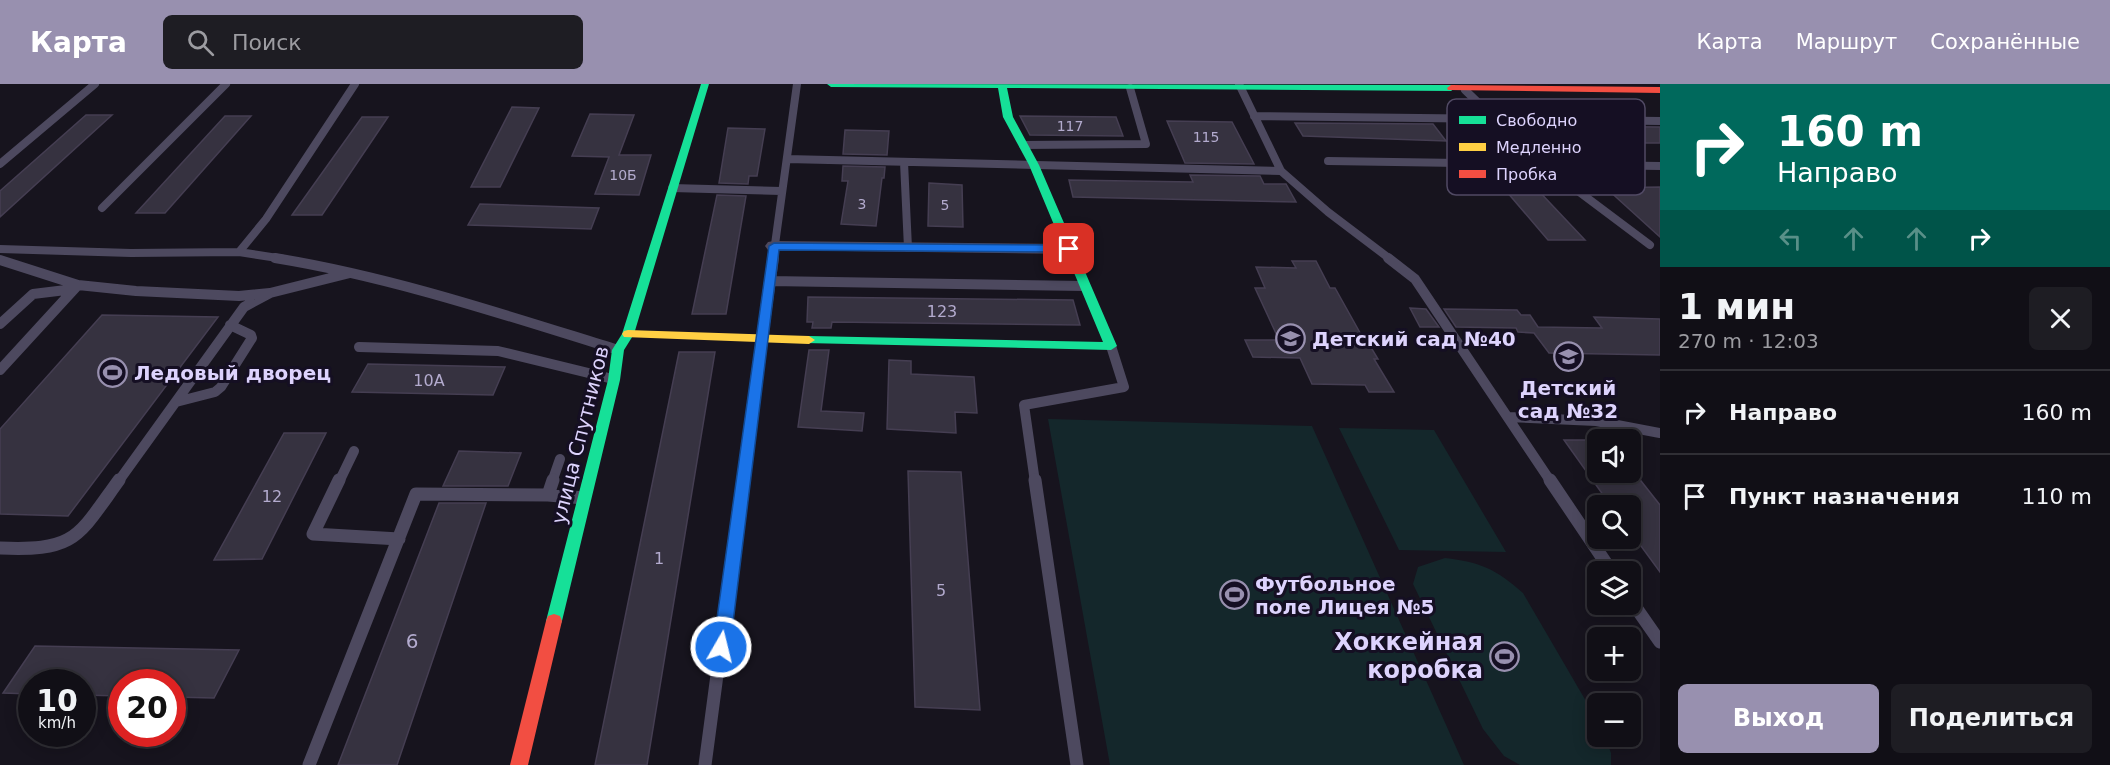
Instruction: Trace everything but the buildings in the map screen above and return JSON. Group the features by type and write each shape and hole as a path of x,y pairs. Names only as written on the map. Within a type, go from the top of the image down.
{"street":[{"name":"улица Спутников","path":"519,765 614,380 618,350 628,334 705,84"},
{"path":"831,84 1002,87 1074,85 1130,88 1388,86 1465,90 1660,90"},
{"path":"628,334 762,339 1111,345 1034,165 1008,117 1002,87"},
{"path":"774,246 1069,249"}],"lane":[{"path":"0,164 95,84"},
{"path":"102,208 226,84"},
{"path":"239,252 266,219 355,84"},
{"path":"705,765 797,84"},
{"path":"1240,86 1281,171 1328,212 1415,279 1605,561"},
{"path":"1023,145 1146,144 1130,88"},
{"path":"1465,90 1474,99"},
{"path":"1254,116 1447,118"},
{"path":"1645,121 1660,121"},
{"path":"787,159 1281,171"},
{"path":"1328,161 1447,163"},
{"path":"904,162 908,248"},
{"path":"1645,166 1660,166"},
{"path":"672,188 781,191"},
{"path":"1583,195 1650,245"},
{"path":"0,249 131,253 239,252 350,273 468,304 618,350"},
{"path":"0,260 76,287"},
{"path":"0,324 33,294 76,287 239,296 270,293 350,273"},
{"path":"770,281 1085,286"},
{"path":"0,370 4,360 76,287"},
{"path":"0,548 43,549 67,543 83,530 244,306 270,293"},
{"path":"176,402 215,392 220,387 252,338 251,335 231,325"},
{"path":"1077,765 1024,405 1124,387 1111,345"},
{"path":"359,347 498,351 614,380"},
{"path":"1508,417 1596,421 1660,433"},
{"path":"354,451 313,534 399,539"},
{"path":"548,495 560,459"},
{"path":"309,765 416,494 548,495 585,498"},
{"path":"1641,615 1660,642"}],"green space":[{"name":"Футбольное поле Лицея №5","path":"1048,419 1312,426 1464,765 1110,765"},
{"path":"1339,428 1434,430 1506,552 1399,550"},
{"name":"Хоккейная коробка","path":"1445,558 1468,562 1496,572 1523,593 1587,703 1587,747 1609,747 1611,765 1520,765 1504,756 1483,729 1413,584 1418,567"}],"traffic: fast":[{"path":"554,621 614,380 618,350 628,334 705,84"},
{"path":"831,84 1451,88"},
{"path":"809,340 1111,346 1034,165 1008,117 1002,86"}],"traffic: slow":[{"path":"628,334 809,340"}],"traffic: jam":[{"path":"1451,88 1660,90"},
{"path":"519,765 554,621"}],"place":[{"name":"Детский сад №40","path":"1291,339"},
{"name":"Детский сад №32","path":"1568,357"},
{"name":"Ледовый дворец","path":"113,373"},
{"name":"Футбольное поле Лицея №5","path":"1234,595"},
{"name":"Хоккейная коробка","path":"1504,656"}],"route":[{"path":"721,647 774,246 1069,249"}]}
